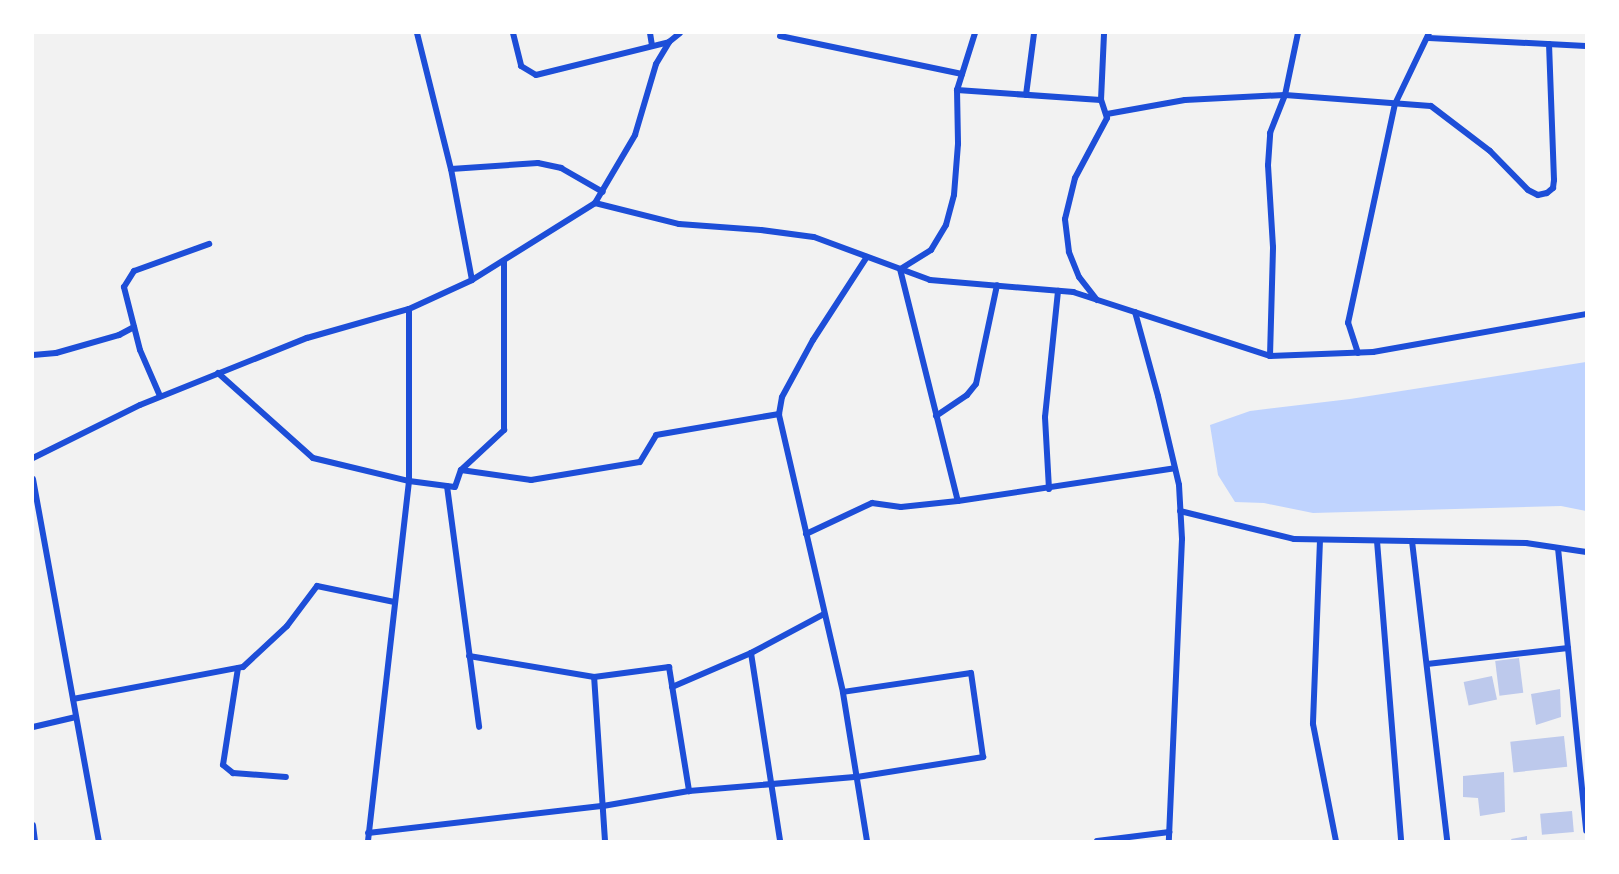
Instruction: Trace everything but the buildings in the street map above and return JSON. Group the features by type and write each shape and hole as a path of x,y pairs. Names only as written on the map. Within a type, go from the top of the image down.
{"street":[{"path":"417,33 451,169 472,280"},
{"path":"513,33 521,66 536,75 669,42"},
{"path":"650,33 652,46"},
{"path":"33,458 160,396 306,338 409,309 472,280 595,203 635,135 656,64 669,42 680,33"},
{"path":"900,269 931,250 946,225 955,184 958,144 957,90 975,33"},
{"path":"1026,95 1034,33"},
{"path":"1098,300 1079,277 1069,252 1065,219 1075,178 1107,114 1101,100 1104,33"},
{"path":"1270,356 1273,247 1270,134 1285,95 1298,33"},
{"path":"1358,353 1348,323 1395,104 1429,35 1586,46"},
{"path":"780,36 962,74"},
{"path":"1107,114 1185,100 1285,95 1431,106 1490,151 1528,190 1538,195 1547,193 1553,188 1554,180 1549,44"},
{"path":"957,90 1101,100"},
{"path":"451,169 538,163 561,168 603,192"},
{"path":"595,203 679,224 761,230 814,237 930,280 1073,292 1270,356 1358,353 1586,314"},
{"path":"160,396 140,350 124,287 134,271 209,244"},
{"path":"867,257 813,340 782,397 779,414 843,692 867,841"},
{"path":"218,373 313,458 409,481 455,487 461,470 504,430 504,261"},
{"path":"900,269 958,501"},
{"path":"936,416 967,395 976,384 997,285"},
{"path":"1048,489 1045,417 1058,291"},
{"path":"368,841 409,481 409,309"},
{"path":"1134,312 1158,396 1175,468 1182,539 1169,841"},
{"path":"33,355 56,353 119,335 134,327"},
{"path":"461,470 531,480 640,462 656,435 779,414"},
{"path":"806,534 872,503 902,507 958,501 1175,468"},
{"path":"33,480 99,841"},
{"path":"447,486 479,727"},
{"path":"1180,511 1294,539 1526,543 1586,552"},
{"path":"1320,540 1313,724 1336,841"},
{"path":"1377,541 1401,841"},
{"path":"1412,541 1447,841"},
{"path":"1558,548 1586,831"},
{"path":"73,699 243,667 287,626 317,586 394,602"},
{"path":"672,687 751,653 824,614"},
{"path":"1427,664 1568,648"},
{"path":"751,653 780,841"},
{"path":"470,656 594,677 669,667 689,791"},
{"path":"238,668 223,765 233,773 286,777"},
{"path":"368,833 603,806 689,791 856,777 983,758 971,673 843,692"},
{"path":"594,677 605,841"},
{"path":"33,727 76,717"},
{"path":"33,825 35,841"},
{"path":"1097,841 1169,832"}],"water":[{"path":"1586,362 1586,511 1561,506 1313,513 1264,503 1235,502 1218,475 1210,425 1250,411 1350,399"}]}
